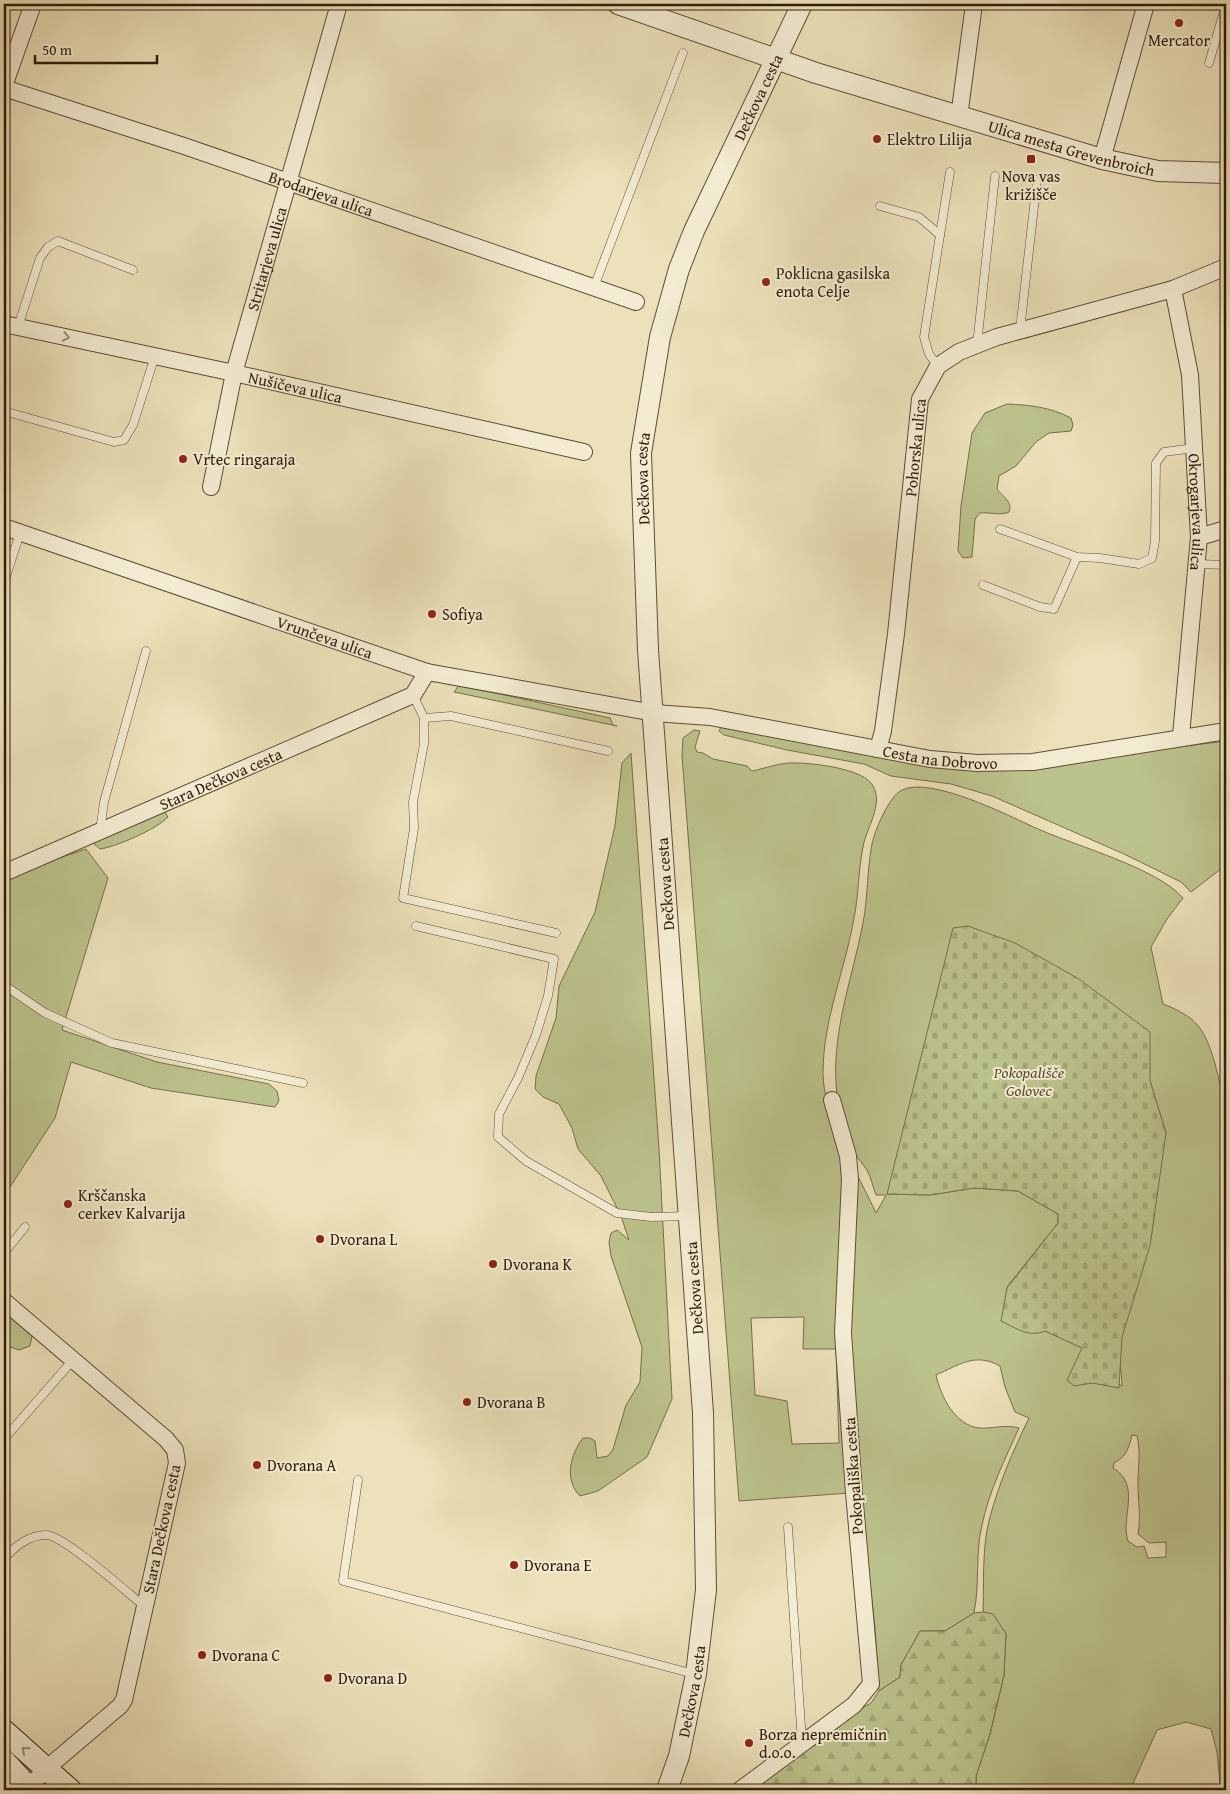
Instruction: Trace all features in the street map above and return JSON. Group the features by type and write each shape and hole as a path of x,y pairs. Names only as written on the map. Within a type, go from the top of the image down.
{"main road":[{"path":"4,1731 70,1790"},
{"path":"4,1761 29,1789"}],"street":[{"path":"4,87 33,4"},
{"name":"Stritarjeva ulica","path":"211,488 234,372 339,4"},
{"name":"Ulica mesta Grevenbroich","path":"618,4 777,60 959,118 1102,158 1158,171 1226,173"},
{"name":"Dečkova cesta","path":"667,1790 679,1756 696,1674 706,1590 704,1452 703,1403 643,563 641,453 654,364 679,269 694,231 802,4"},
{"path":"959,118 974,4"},
{"path":"1102,158 1146,4"},
{"name":"Brodarjeva ulica","path":"4,87 288,181 636,302"},
{"name":"Pohorska ulica","path":"878,749 883,730 896,634 920,399 938,366 959,352 1020,330 1173,289 1226,267"},
{"name":"Okrogarjeva ulica","path":"1173,289 1190,375 1200,537 1181,736"},
{"name":"Nušičeva ulica","path":"11,325 234,372 584,452"},
{"name":"Vrunčeva ulica","path":"4,527 426,672 654,713"},
{"path":"1200,537 1226,529"},
{"path":"413,695 426,672"},
{"name":"Stara Dečkova cesta","path":"4,873 413,695"},
{"name":"Cesta na Dobrovo","path":"654,713 710,716 930,759 977,763 1033,762 1181,736 1226,731"},
{"name":"Pokopališka cesta","path":"740,1790 854,1705 872,1684 854,1493 843,1333 850,1179 848,1156 832,1100"},
{"name":"Stara Dečkova cesta","path":"4,1301 166,1439 175,1450 177,1462 124,1700 120,1706 46,1768 29,1789"}],"lane":[{"path":"1209,63 1226,4"},
{"path":"594,287 683,53"},
{"path":"938,366 929,354 924,337 950,172"},
{"path":"977,345 996,176"},
{"path":"1020,330 1037,180"},
{"path":"880,206 919,217 940,235"},
{"path":"11,325 40,258 48,247 58,241 133,270"},
{"path":"8,412 114,442 124,440 133,425 155,356"},
{"path":"1000,529 1077,557 1100,558 1139,564 1152,558 1155,541 1156,463 1164,452 1195,448"},
{"path":"4,583 20,533"},
{"path":"983,585 1040,607 1054,609 1077,557"},
{"path":"1198,564 1226,566"},
{"path":"100,831 104,802 146,651"},
{"path":"413,695 424,718 424,744 413,802 414,828 403,898 556,933"},
{"path":"424,718 452,716 608,750"},
{"path":"416,926 554,959 548,996 536,1035 518,1078 499,1114 498,1137 526,1161 616,1213 651,1217 689,1216"},
{"path":"4,985 45,1013 112,1043 303,1083"},
{"path":"4,1253 25,1227"},
{"path":"4,1439 73,1360"},
{"path":"358,1480 343,1581 696,1674"},
{"path":"788,1526 802,1743"},
{"path":"4,1559 12,1550 32,1537 48,1535 76,1551 144,1606"}],"green space":[{"path":"1007,404 1032,406 1055,411 1071,418 1073,425 1071,431 1049,433 1036,442 1016,466 999,476 997,489 1009,502 1009,512 1002,514 980,513 975,519 972,557 963,558 958,551 961,506 972,433 985,413"},
{"path":"459,685 610,718 613,725 617,726 454,692"},
{"path":"721,727 930,765 1146,751 1226,741 1226,865 1191,892 1181,882 1124,854 992,796 951,784 891,776 864,764 787,750 724,735 719,731"},
{"path":"694,730 700,731 695,747 697,752 713,759 747,766 752,771 785,763 796,763 814,764 850,771 868,780 876,793 875,809 863,847 856,909 830,1014 823,1073 829,1108 835,1126 876,1213 886,1195 876,1195 867,1170 852,1149 847,1137 838,1100 837,1051 843,1008 863,923 872,844 883,814 897,793 915,787 932,788 970,799 1054,836 1136,867 1171,887 1183,898 1167,919 1151,947 1163,1004 1188,1016 1196,1023 1204,1035 1216,1068 1226,1113 1226,1782 1220,1783 1217,1752 1211,1729 1186,1722 1157,1730 1130,1790 976,1790 976,1776 990,1734 1004,1675 1006,1634 993,1615 983,1612 984,1554 987,1532 1001,1481 1029,1418 1015,1412 1005,1387 1000,1366 983,1360 967,1361 936,1375 945,1401 963,1422 979,1428 1009,1426 1019,1428 998,1475 985,1512 980,1536 974,1613 945,1631 920,1631 901,1665 900,1677 879,1691 875,1628 863,1521 850,1493 739,1501 682,756 683,738","holes":["1150,1081 1166,1133 1116,1353 1121,1371 1122,1386 1099,1374 1083,1348 1045,1331 1007,1287 1058,1223 1058,1214 1018,1191 974,1188 930,1195 887,1194","804,1317 803,1349 836,1349 839,1443 792,1444 787,1401 755,1395 751,1318","1132,1435 1137,1436 1139,1448 1138,1534 1149,1543 1166,1542 1166,1557 1148,1558 1144,1546 1137,1547 1128,1541 1126,1532 1128,1502 1126,1483 1122,1475 1113,1468 1114,1463 1121,1458 1128,1448"]},
{"path":"631,753 659,1149 672,1399 647,1457 598,1491 580,1496 575,1490 570,1475 575,1452 583,1438 590,1438 595,1441 597,1458 608,1456 613,1449 626,1405 640,1382 642,1347 611,1256 609,1242 611,1233 617,1230 629,1240 621,1216 601,1176 578,1149 572,1128 559,1104 543,1097 535,1089 536,1076 556,1018 559,986 595,912 615,826 622,763"},
{"path":"165,812 168,817 163,822 136,837 107,848 100,849 94,844 95,839"},
{"path":"86,849 108,878 62,1030 157,1062 269,1084 277,1091 279,1101 275,1107 151,1088 71,1062 55,1118 10,1187 4,1182 4,882 38,865"},
{"name":"Pokopališče Golovec","path":"968,926 1015,943 1079,979 1150,1032 1150,1081 1166,1133 1150,1246 1122,1337 1119,1388 1092,1383 1074,1386 1067,1380 1082,1348 1045,1331 1028,1333 1001,1321 1007,1288 1058,1223 1058,1214 1018,1191 974,1188 930,1195 887,1194 953,928"},
{"path":"4,1309 32,1336 30,1346 19,1350 4,1345"},
{"path":"974,1613 993,1614 1006,1634 1004,1675 990,1734 976,1776 976,1790 802,1790 790,1787 787,1790 754,1790 843,1720 871,1703 879,1691 900,1677 901,1665 920,1631 945,1631"}],"place":[{"name":"Mercator","path":"1179,23"},
{"name":"Elektro Lilija","path":"877,139"},
{"name":"Nova vas križišče","path":"1031,159"},
{"name":"Poklicna gasilska enota Celje","path":"766,282"},
{"name":"Vrtec ringaraja","path":"183,459"},
{"name":"Sofiya","path":"432,614"},
{"name":"Krščanska cerkev Kalvarija","path":"68,1204"},
{"name":"Dvorana L","path":"320,1239"},
{"name":"Dvorana K","path":"493,1264"},
{"name":"Dvorana B","path":"467,1402"},
{"name":"Dvorana A","path":"257,1465"},
{"name":"Dvorana E","path":"514,1565"},
{"name":"Dvorana C","path":"202,1655"},
{"name":"Dvorana D","path":"328,1678"},
{"name":"Borza nepremičnin d.o.o.","path":"749,1743"}]}
